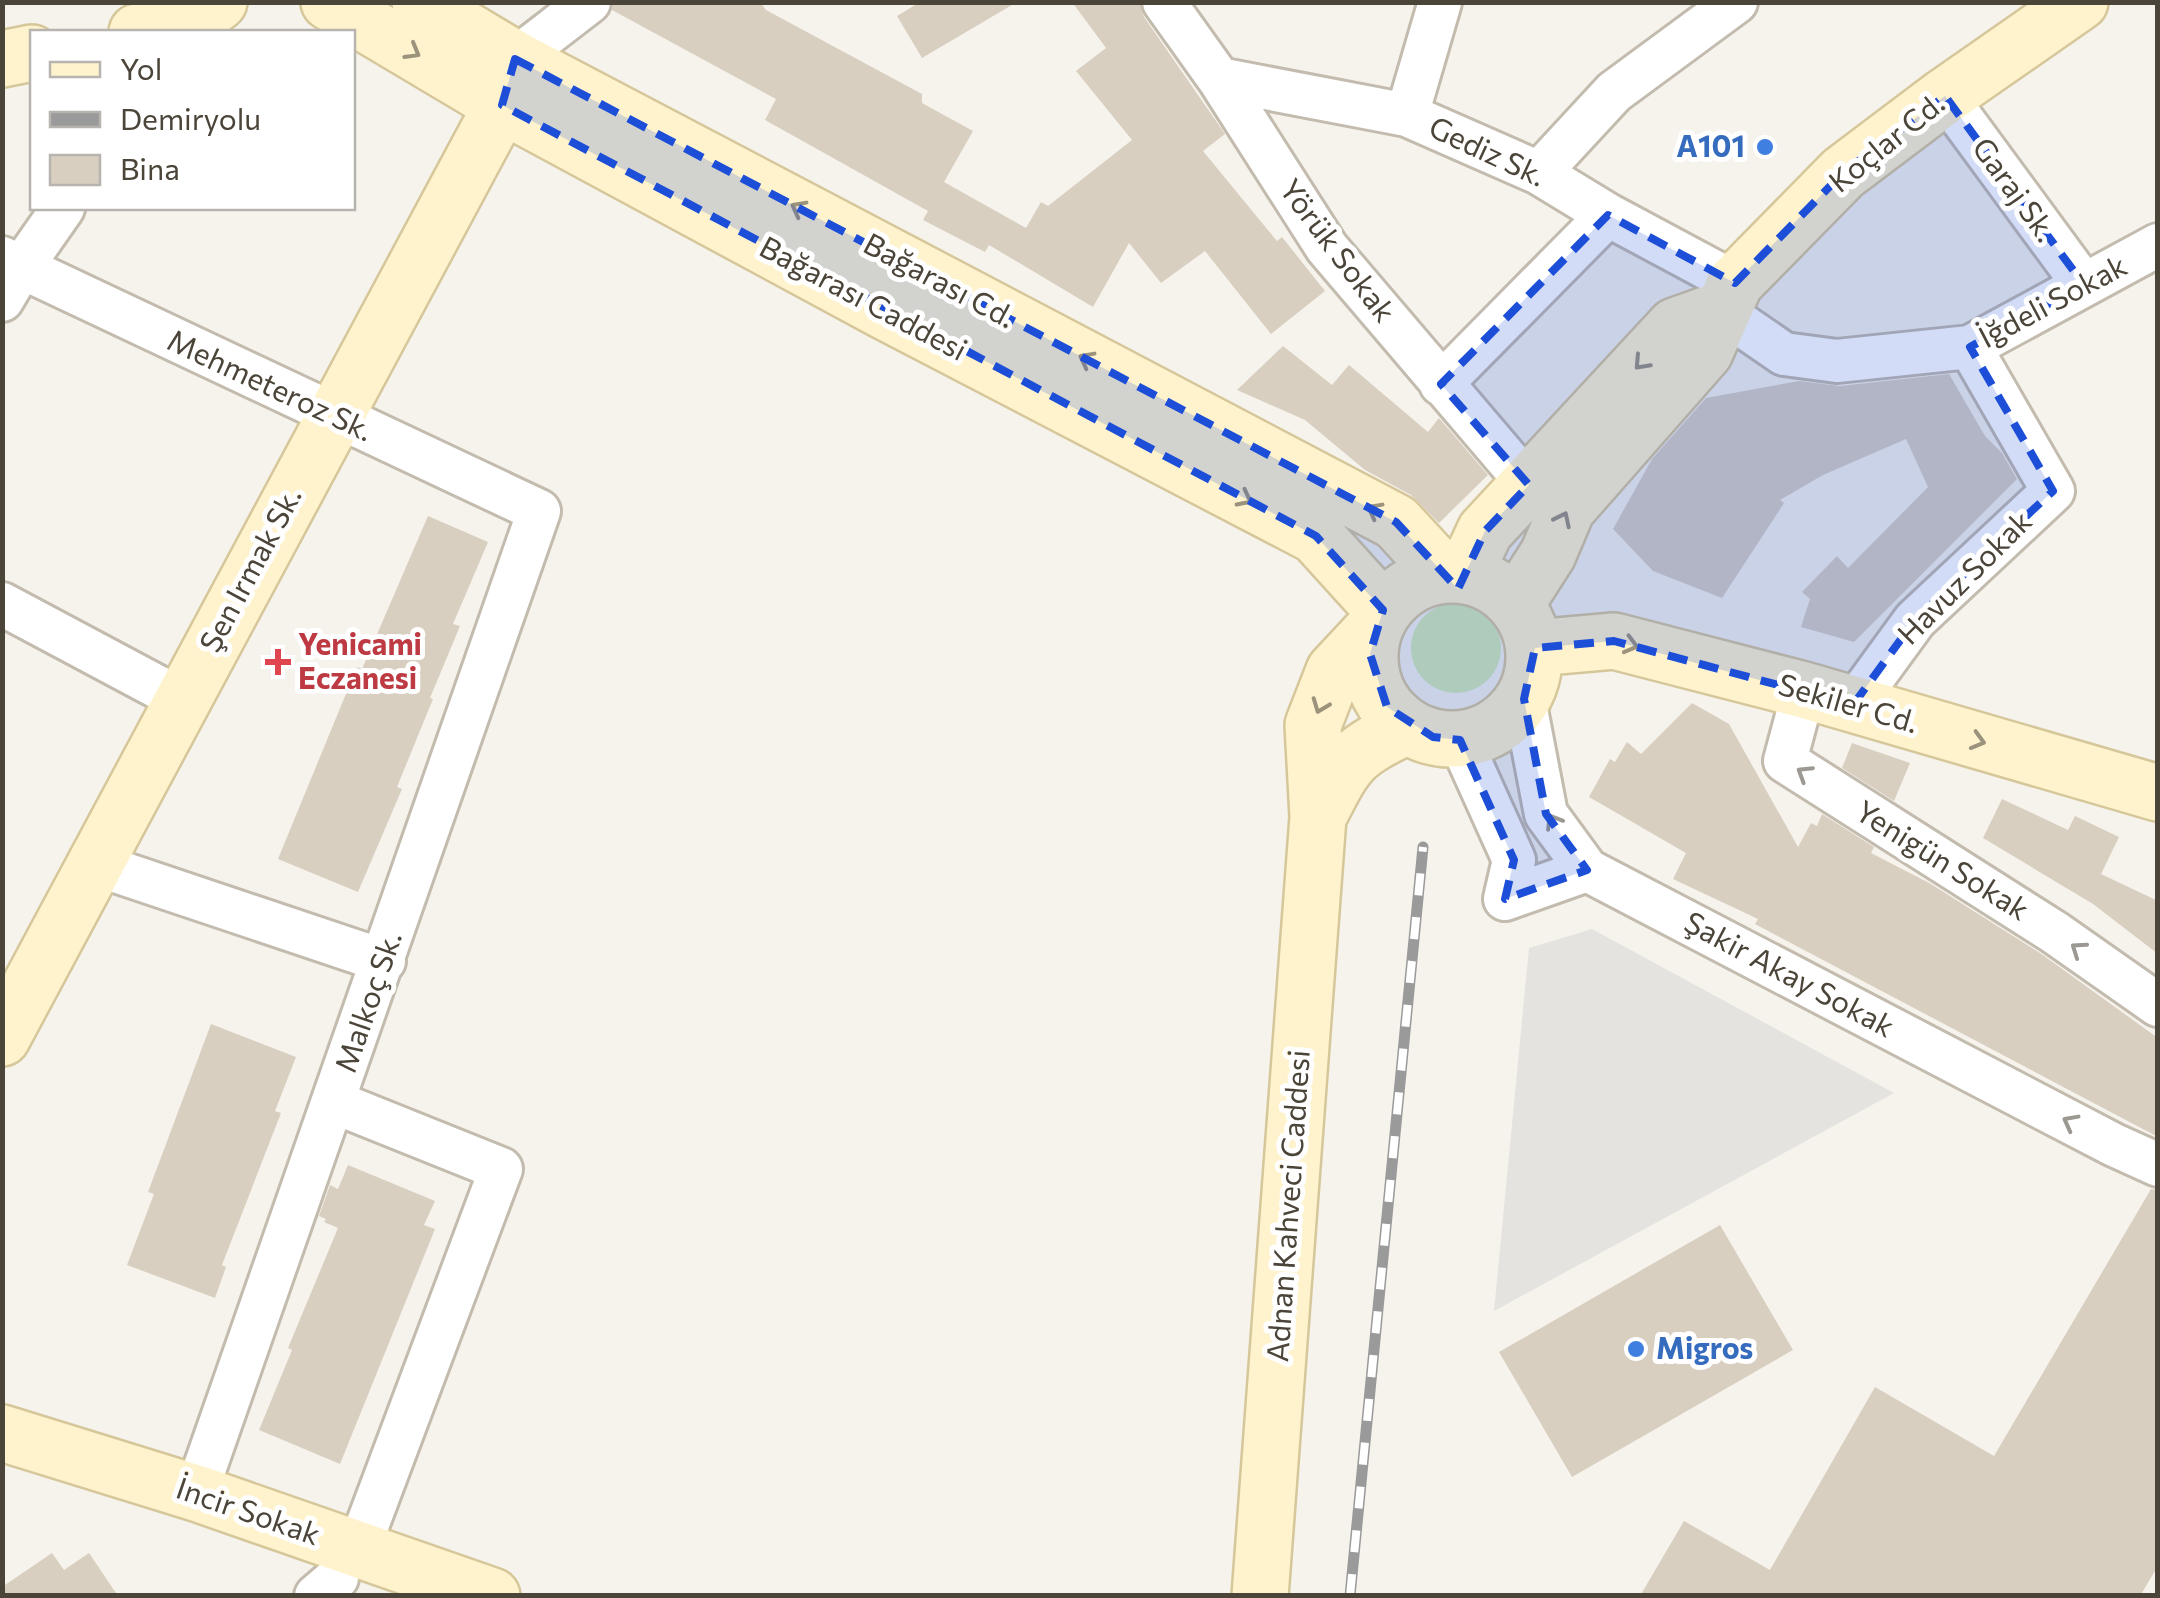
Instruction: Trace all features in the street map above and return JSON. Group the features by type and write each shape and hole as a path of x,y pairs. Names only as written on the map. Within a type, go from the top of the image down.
{"main road":[{"name":"Bağarası Caddesi","path":"328,2 509,82 866,302 1316,536 1379,619"},
{"name":"Bağarası Cd.","path":"420,2 509,82 1396,522 1454,575"},
{"name":"Koçlar Cd.","path":"1454,575 1484,531 1675,326 1728,297 1843,173 2080,2"},
{"path":"146,30 199,19"},
{"path":"2,59 30,53"},
{"name":"Şen Irmak Sk.","path":"2,1038 509,82"},
{"name":"Koçlar Cd.","path":"1525,650 1548,554 1566,509 1704,352 1728,297"},
{"path":"1318,817 1313,725 1334,671 1379,619 1406,589 1424,579 1454,575 1492,586 1525,650 1508,718 1486,733 1460,740 1433,738 1407,726 1386,707 1374,682 1370,654 1379,619"},
{"name":"Sekiler Cd.","path":"1525,650 1614,641 1829,698 2158,794"},
{"path":"1318,817 1344,765 1364,747 1407,726"},
{"name":"Adnan Kahveci Caddesi","path":"1260,1596 1318,817"},
{"name":"İncir Sokak","path":"2,1433 196,1493 349,1580"},
{"name":"İncir Sokak","path":"2,1459 349,1580 492,1596"}],"street":[{"path":"509,82 588,2"},
{"path":"1406,114 1440,2"},
{"path":"1539,173 1614,92 1736,2"},
{"name":"Yörük Sokak","path":"1169,5 1327,248 1529,484"},
{"name":"Gediz Sk.","path":"1219,79 1406,114 1539,173 1728,297"},
{"name":"Garaj Sk.","path":"1945,96 2084,285"},
{"path":"8,275 61,210"},
{"path":"1441,384 1608,215"},
{"name":"İğdeli Sokak","path":"1728,297 1784,354 1838,361 1970,347 2158,245"},
{"name":"Mehmeteroz Sk.","path":"8,275 539,510"},
{"name":"Havuz Sokak","path":"1829,698 2053,490 1970,347"},
{"name":"Malkoç Sk.","path":"196,1493 539,510"},
{"path":"2,604 182,700"},
{"name":"Şakir Akay Sokak","path":"1525,650 1546,814 1587,870 2158,1165"},
{"name":"Yenigün Sokak","path":"1829,698 1786,761 2054,932 2158,1005"},
{"path":"1460,740 1514,860 1505,899 1587,870"},
{"path":"95,864 384,961"},
{"path":"334,1102 501,1170 349,1580"}],"highlighted area":[{"path":"515,59 1396,522 1458,589 1485,531 1529,485 1441,384 1608,215 1735,283 1843,173 1945,96 2084,285 1970,347 2053,491 1915,620 1853,705 1614,641 1535,648 1524,699 1546,814 1587,870 1505,899 1514,860 1460,740 1433,737 1387,707 1370,654 1383,610 1316,536 502,105"}],"green space":[{"path":"1456,603 1473,606 1488,616 1498,631 1498,665 1488,680 1473,690 1456,693 1439,690 1424,680 1414,665 1411,648 1414,631 1424,616 1439,606"}],"shaded area":[{"path":"1592,929 1894,1093 1494,1311 1529,948"}],"building":[{"path":"613,2 760,2 766,10 922,94 922,103 973,131 944,182 1026,228 1041,202 1048,206 1132,140 1076,71 1106,48 1072,2 1139,2 1144,17 1225,134 1203,151 1277,241 1282,237 1325,291 1271,334 1205,251 1161,283 1129,243 1093,307 989,245 985,252 923,220 928,211 765,120 776,99 612,10"},
{"path":"920,2 1017,2 922,58 897,16"},
{"path":"1283,346 1332,385 1349,365 1428,432 1439,418 1488,475 1439,523 1411,495 1365,470 1305,420 1237,390"},
{"path":"1949,374 1985,436 2002,453 2017,479 1854,642 1801,627 1810,599 1802,592 1837,556 1848,568 1928,487 1906,439 1823,475 1780,500 1784,503 1722,598 1653,571 1613,529 1652,459 1706,398 1799,381 1840,386"},
{"path":"428,516 488,542 453,624 460,626 397,787 402,789 358,892 278,859 357,667 362,669"},
{"path":"1692,703 1729,724 1798,847 1811,823 1817,826 1822,814 1874,847 1871,853 1931,884 2040,953 2158,1038 2158,1137 1755,924 1758,919 1673,879 1686,853 1589,797 1610,759 1615,762 1627,742 1641,754"},
{"path":"1852,743 1910,763 1894,801 1842,768"},
{"path":"2002,799 2068,830 2075,816 2119,837 2101,874 2158,901 2158,954 2093,904 1983,838"},
{"path":"211,1024 296,1057 275,1111 281,1113 222,1265 226,1267 215,1298 127,1265 154,1194 148,1192"},
{"path":"348,1165 435,1201 424,1225 435,1229 340,1464 259,1430 338,1228 319,1216 330,1185 338,1189"},
{"path":"2151,1189 2158,1190 2158,1566 2140,1596 1640,1596 1684,1521 1770,1570 1875,1387 1994,1456"},
{"path":"1720,1225 1793,1350 1572,1477 1499,1352"},
{"path":"52,1553 64,1570 89,1553 118,1596 2,1596 2,1587"}],"railway":[{"path":"1350,1596 1423,847"}],"place":[{"name":"A101","path":"1765,147"},
{"name":"Yenicami Eczanesi","path":"278,662"},
{"name":"Migros","path":"1636,1349"}]}
